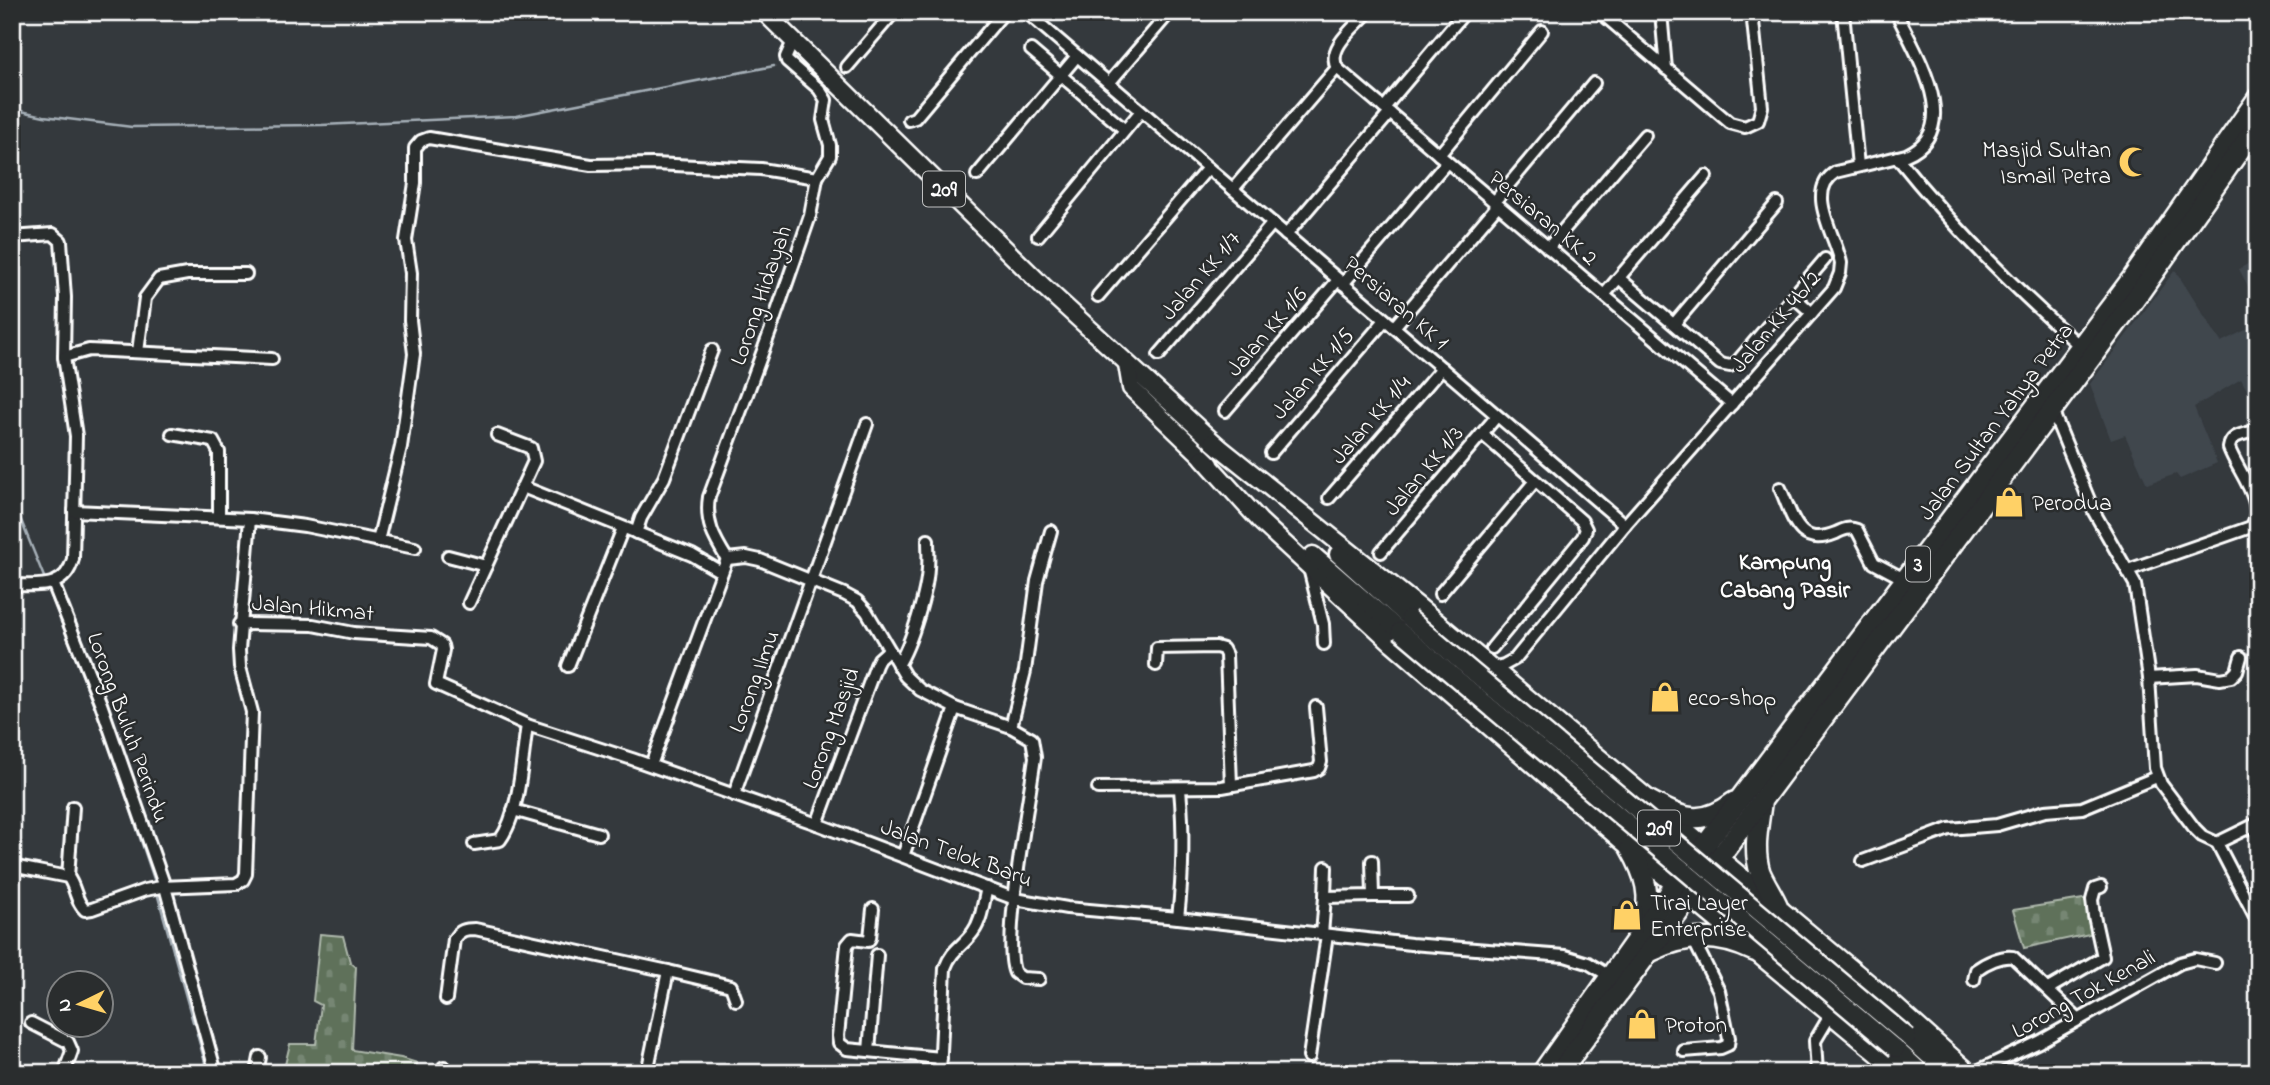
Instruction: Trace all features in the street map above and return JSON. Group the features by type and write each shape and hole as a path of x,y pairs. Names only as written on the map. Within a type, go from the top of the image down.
{"highway":[{"name":"Jalan Sultan Yahya Petra","path":"1754,796 1906,580 2131,280 2258,98"},
{"name":"Jalan Sultan Yahya Petra","path":"1559,1073 1642,946 1682,891 2052,410 2140,292 2258,124"},
{"path":"1648,800 1685,818 1698,818 1754,796 1757,857 1770,901"},
{"path":"1630,848 1642,869 1648,904 1642,946 1692,937 1726,940 1754,951"},
{"name":"Jalan Sultan Yahya Petra","path":"1542,1073 1611,977 1642,946"}],"main road":[{"name":"209","path":"764,12 1035,278 1405,624 1922,1073"},
{"name":"209","path":"1127,364 1131,388 1203,458 1908,1037 1948,1073"},
{"path":"1213,442 1418,606 1882,994 1971,1073"},
{"path":"1203,458 1260,521 1392,643 1630,848 1901,1073"},
{"path":"1650,864 1668,854 1671,844 1671,819"},
{"path":"1728,929 1724,913 1728,906 1746,897 1770,901"}],"street":[{"path":"847,67 894,12"},
{"path":"909,120 915,118 1004,12"},
{"name":"Persiaran KK 1","path":"1026,12 1625,525"},
{"path":"1109,83 1170,12"},
{"path":"1233,189 1335,64 1335,50 1368,12"},
{"path":"1286,235 1465,12"},
{"path":"1600,12 1730,123 1745,127 1758,121 1762,107 1752,12"},
{"path":"1661,12 1666,69"},
{"path":"1843,12 1858,166"},
{"name":"Jalan KK 4b/2","path":"1492,668 1515,659 1625,525 1834,288 1840,273 1839,255 1822,204 1822,185 1828,177 1836,172 1917,150 1926,142 1935,117 1934,100 1930,85 1896,12"},
{"name":"Jalan KK 1/6","path":"1225,411 1341,282 1443,158 1542,31"},
{"name":"Lorong Hidayah","path":"727,559 708,524 706,511 709,498 810,216 817,178 830,156 823,120 826,100 819,89 787,61 786,57 793,41"},
{"path":"1031,50 1125,130"},
{"path":"977,175 1077,56"},
{"name":"Persiaran KK 2","path":"1335,64 1732,404"},
{"name":"Jalan KK 1/5","path":"1271,453 1496,203 1594,83"},
{"path":"1038,236 1141,111"},
{"path":"1548,248 1646,135"},
{"path":"378,541 401,447 414,354 410,320 411,273 406,240 415,183 415,148 421,141 429,138 591,165 641,164 761,169 817,178"},
{"path":"1897,157 1934,203 2081,347"},
{"path":"1098,296 1208,168"},
{"path":"1604,295 1706,176"},
{"path":"1665,347 1677,327 1777,203"},
{"name":"Jalan KK 1/7","path":"1159,355 1273,223"},
{"path":"12,237 53,234 61,241 65,297 64,357 76,436 73,559 70,571 64,578 53,583 12,585"},
{"path":"1619,278 1720,364 1730,366 1737,362 1825,259"},
{"path":"138,352 145,298 159,279 187,274 246,274"},
{"path":"1793,296 1812,313"},
{"path":"64,357 89,350 272,359"},
{"path":"636,533 641,518 664,478 712,350"},
{"name":"Jalan KK 1/4","path":"1329,498 1442,368"},
{"path":"2052,410 2094,512 2128,570 2138,598 2157,777 2195,829 2202,836 2217,843 2258,922"},
{"name":"Jalan KK 1/3","path":"1381,552 1497,416"},
{"name":"Lorong Ilmu","path":"734,795 867,424"},
{"path":"2128,570 2251,527 2257,519 2257,506 2229,448 2230,440 2234,436 2249,434 2258,429"},
{"path":"172,434 213,441 219,452 219,517"},
{"path":"1482,434 1581,521 1586,529 1583,537 1492,648"},
{"path":"469,603 534,461 531,448 497,435"},
{"path":"1440,594 1535,481"},
{"path":"523,487 704,560 721,572"},
{"path":"1780,488 1797,526 1806,535 1820,538 1847,528 1857,530 1874,564 1906,580"},
{"path":"74,511 250,519 305,526 415,548"},
{"name":"Jalan Hikmat","path":"250,519 239,624 313,625 354,633 431,638 442,645 443,650 436,684"},
{"path":"568,666 623,527"},
{"path":"1011,727 1025,671 1037,581 1051,531"},
{"path":"898,664 912,637 929,570 928,540"},
{"path":"448,556 486,566"},
{"path":"651,765 727,559 746,557 760,560 857,601 867,612 911,684 955,708 1011,727 1032,738 1035,746 1010,956 1015,973 1022,978 1039,979"},
{"path":"1308,564 1323,624 1324,644"},
{"name":"Lorong Buluh Perindu","path":"53,583 101,704 165,887 216,1073"},
{"path":"73,807 68,877 80,906 85,910 145,890 236,884 243,880 246,874 252,712 240,667 239,624"},
{"path":"1156,664 1157,648 1223,649 1226,655 1231,785"},
{"name":"Lorong Masjid","path":"817,824 876,665 889,650"},
{"path":"2148,678 2197,675 2220,679 2231,677 2241,657"},
{"path":"1515,659 1512,673 1515,687"},
{"name":"Jalan Telok Baru","path":"436,684 527,725 651,765 817,824 1015,899 1067,908 1411,944 1565,956 1588,963 1611,977"},
{"path":"1098,788 1180,789 1231,785 1314,771 1319,768 1321,762 1316,707"},
{"path":"903,856 955,708"},
{"path":"474,844 500,840 513,810 527,725"},
{"path":"1864,861 1949,829 1997,825 2045,811 2082,808 2157,777"},
{"path":"1178,918 1183,822 1180,789"},
{"path":"513,810 599,834"},
{"path":"2217,843 2258,823"},
{"path":"1372,861 1373,896"},
{"path":"12,866 68,877"},
{"path":"1309,1057 1324,934 1326,867"},
{"path":"2048,989 2103,957 2092,900 2095,889 2101,887"},
{"path":"940,1073 945,968 949,957 976,929 987,888"},
{"path":"1325,897 1408,896"},
{"path":"873,909 868,941 852,939 847,945 838,1036 843,1047 941,1058"},
{"path":"446,999 454,939 459,932 475,929 731,986 736,1000"},
{"path":"1684,1051 1721,1048 1728,1045 1729,1038 1719,990 1692,937"},
{"path":"869,1051 877,955"},
{"path":"1974,980 1976,970 1980,967 2010,956 2078,1019"},
{"name":"Lorong Tok Kenali","path":"1971,1073 2039,1042 2180,963 2195,959 2215,963"},
{"path":"647,1073 668,971"},
{"path":"1816,1073 1815,1041 1830,1014"},
{"path":"31,1023 68,1042 72,1051 64,1073"},
{"path":"257,1073 260,1057"}],"shaded area":[{"path":"2258,258 2258,305 2239,269"},
{"path":"2175,270 2221,342 2258,324 2258,410 2241,379 2194,407 2217,463 2180,479 2176,474 2147,484 2125,435 2111,440 2090,384"}],"green space":[{"path":"2090,898 2094,933 2024,948 2013,910"},
{"path":"320,934 343,936 350,962 356,967 352,1050 417,1063 416,1073 283,1073 290,1044 316,1044 321,1005 313,1001"}],"waterway":[{"path":"12,109 44,116 132,127 322,125 516,116 774,66"},
{"path":"12,498 44,577"},
{"path":"49,590 104,731 155,882"},
{"path":"157,893 193,1022"},
{"path":"197,1034 208,1073"}],"place":[{"name":"Masjid Sultan Ismail Petra","path":"2134,162"},
{"name":"Perodua","path":"2009,502"},
{"name":"eco-shop","path":"1665,697"},
{"name":"Tirai Layer Enterprise","path":"1627,915"},
{"name":"Proton","path":"1642,1024"}],"district":[{"name":"Kampung Cabang Pasir","path":"1785,575"}]}
